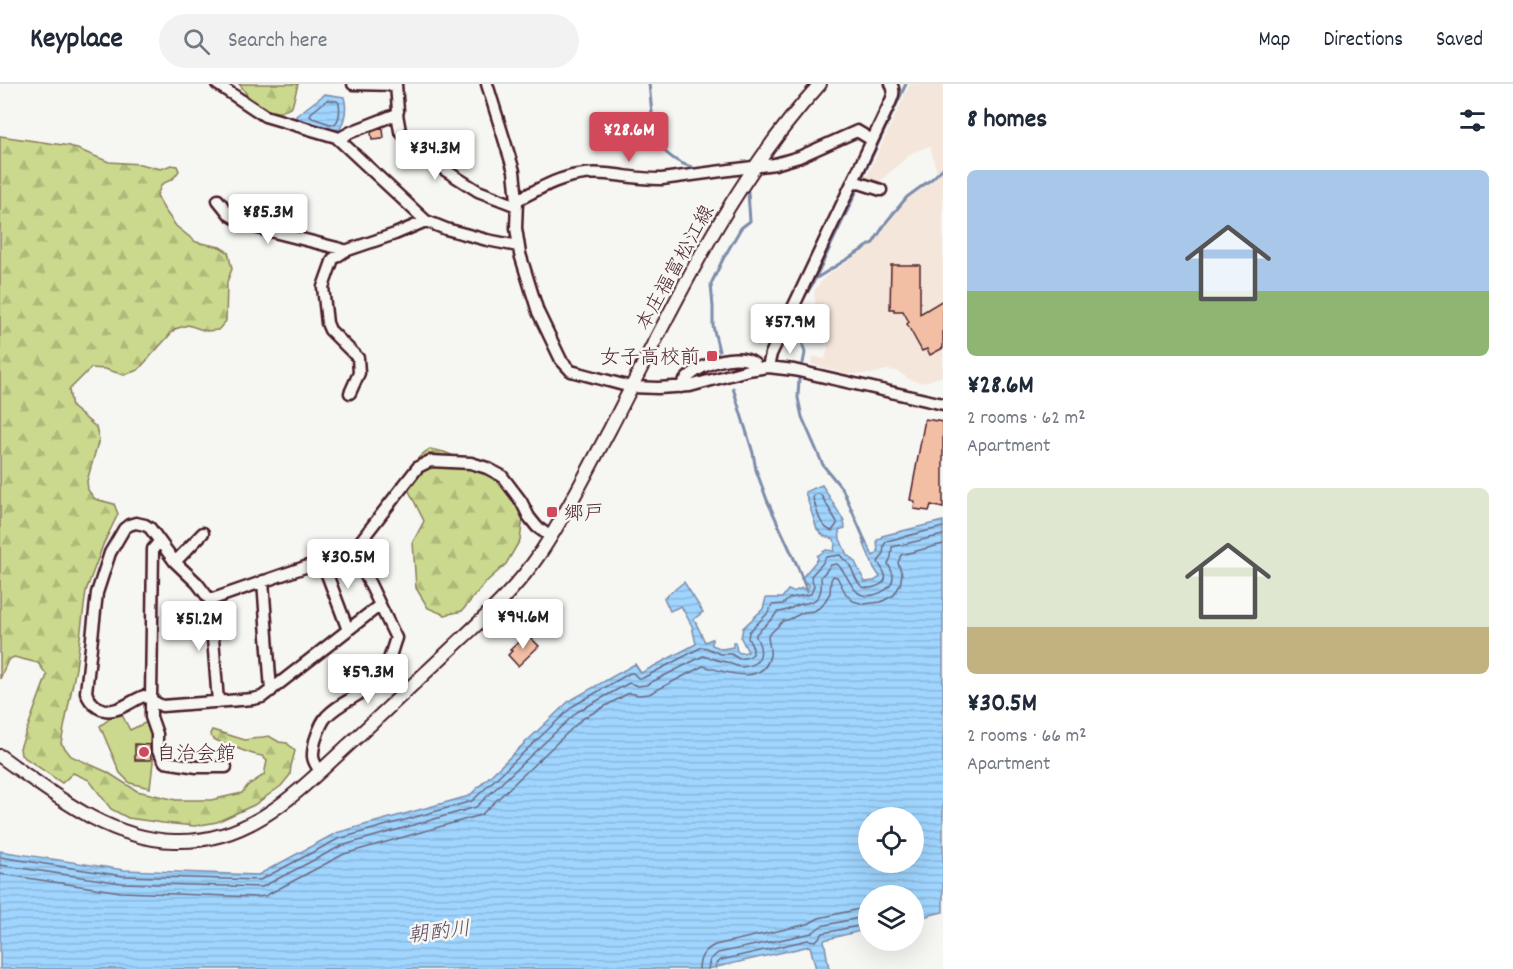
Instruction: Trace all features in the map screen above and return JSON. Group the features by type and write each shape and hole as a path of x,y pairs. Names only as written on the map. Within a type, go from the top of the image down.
{"main road":[{"name":"本庄福富松江線","path":"0,756 80,811 112,827 140,837 172,842 211,838 251,825 274,810 320,771 501,601 528,571 574,497 703,249 754,168 820,84"}],"street":[{"path":"217,84 265,116 336,137 426,221 446,229 518,246"},
{"path":"353,84 396,85 400,131 421,155 478,191 517,203 567,177 580,174 595,173 650,180 754,168 799,157 857,131 872,140"},
{"path":"487,84 514,171 517,203 516,228 520,254 538,312 561,360 571,371 631,387 658,388 704,383 763,368 794,370 943,404"},
{"path":"763,368 857,183 872,140 889,105 894,85"},
{"path":"338,139 397,114"},
{"path":"857,183 881,190"},
{"path":"218,200 230,216 254,227 345,251"},
{"path":"350,393 358,373 358,358 330,330 327,323 323,287 333,259 345,251 426,221"},
{"path":"681,387 690,375 720,361 748,359 763,368"},
{"path":"210,600 353,551 418,467 430,461 471,464 487,468 502,476 537,527 551,537"},
{"path":"218,702 210,600 197,583 175,562 150,528 136,523 129,525 124,529 111,553 97,593 91,634 86,692 88,700 96,707 107,711 116,710 144,696 162,706 218,702 253,699 262,697 380,605"},
{"path":"175,562 203,533"},
{"path":"159,542 153,549 151,699 151,717 157,734 157,749 165,762 226,767"},
{"path":"320,771 314,764 312,754 321,724 327,716 378,680 396,638 353,551"},
{"path":"322,561 348,630"},
{"path":"263,581 271,691"}],"shaded area":[{"path":"910,84 943,84 943,376 922,383 909,379 897,371 848,374 811,364 813,356 825,359 828,348 816,309 814,291 825,277 874,244 908,198 938,177 930,146 913,152 879,182 865,180"}],"green space":[{"path":"239,84 298,84 292,107 284,111 266,112 253,103"},
{"path":"0,136 70,146 109,162 140,164 161,169 171,165 177,166 179,171 173,179 162,184 157,195 164,209 176,226 196,242 220,247 228,252 232,269 227,282 226,321 218,330 206,331 188,325 175,329 138,370 124,375 105,369 91,368 69,390 72,407 96,427 99,439 87,481 88,490 95,499 114,504 118,514 103,545 86,591 76,668 61,743 71,756 107,772 137,791 176,800 211,800 242,793 248,785 264,775 267,761 262,756 228,746 212,738 210,734 212,730 245,740 269,736 279,742 287,743 295,751 290,775 281,786 254,805 217,822 195,826 128,818 111,809 89,780 73,773 62,783 21,755 20,748 47,675 38,663 14,657 8,660 0,679"},
{"path":"430,449 474,464 509,490 523,518 520,540 506,564 485,583 462,611 445,615 428,608 416,588 413,542 424,521 406,485 417,460"},
{"path":"122,715 130,730 147,722 153,747 150,788 130,783 120,773 100,726 112,717"}],"water":[{"path":"325,94 344,97 345,113 340,129 329,130 298,120 296,116"},
{"name":"朝酌川","path":"822,485 844,521 845,528 839,530 840,539 847,555 854,560 865,582 874,581 880,577 862,539 865,539 873,556 878,553 877,540 882,536 943,521 943,912 924,917 924,885 858,885 858,932 824,940 829,969 816,969 810,946 708,969 0,969 0,851 124,870 258,875 336,833 469,796 569,701 635,664 641,673 696,644 692,626 681,606 670,611 664,598 684,582 703,612 694,619 705,642 712,639 712,645 722,649 733,647 733,642 735,642 737,651 748,652 741,638 743,628 763,609 766,598 782,598 788,590 793,592 802,588 807,590 809,585 801,579 818,559 817,556 826,550 834,551 834,539 824,536 817,529 805,492"}],"building":[{"path":"382,128 384,138 372,140 371,132"},
{"path":"891,265 920,265 920,314 943,300 943,348 930,355 927,349 922,351 907,324 909,322 903,311 890,309"},
{"path":"925,419 943,422 943,508 931,505 929,511 914,509 915,501 910,500"},
{"path":"527,634 539,646 518,666 508,655 512,651 510,650"},
{"name":"自治会館","path":"135,744 150,745 151,760 135,760"}],"waterway":[{"path":"649,84 654,129 660,146 672,158 692,167"},
{"path":"861,180 906,84"},
{"path":"815,279 873,243 887,221 907,197 943,168"},
{"path":"803,363 805,353 797,313 859,186"},
{"path":"719,351 713,326 711,284 741,228 750,221 748,192"},
{"path":"799,378 798,398 802,417 823,465 843,490 866,543"},
{"path":"733,388 756,470 807,591"}],"place":[{"name":"女子高校前","path":"712,356"},
{"name":"郷戸","path":"552,512"},
{"name":"自治会館","path":"144,752"}]}
